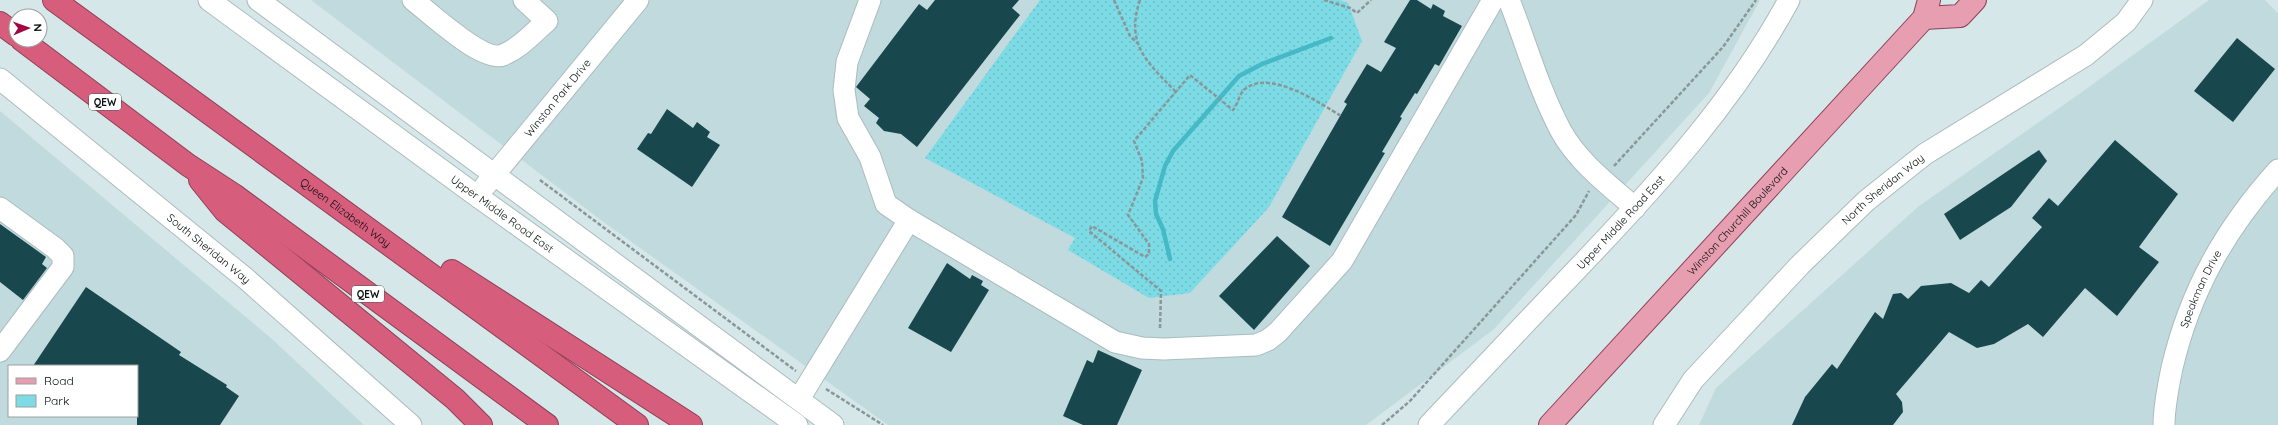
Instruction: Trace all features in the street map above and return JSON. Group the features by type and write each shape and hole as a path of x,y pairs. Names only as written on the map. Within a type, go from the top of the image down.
{"highway":[{"name":"Queen Elizabeth Way","path":"54,0 384,239 637,425"},
{"name":"QEW","path":"33,48 188,165 234,195 547,425"},
{"path":"188,165 225,211 455,399 481,425"},
{"path":"384,239 438,263 691,425"}],"main road":[{"name":"Winston Churchill Boulevard","path":"1550,425 1927,9 1960,16 1975,0"}],"street":[{"name":"Upper Middle Road East","path":"209,0 477,196 797,425"},
{"path":"258,0 833,425"},
{"path":"413,0 477,50 491,56 502,56 516,49 547,21 524,0"},
{"name":"Winston Park Drive","path":"477,196 493,174 638,0"},
{"path":"870,0 847,62 844,90 848,118 870,157 886,204 909,220 1115,342 1142,348 1164,349 1256,345 1268,340 1278,332 1342,262 1493,0"},
{"path":"1510,0 1545,95 1562,132 1585,163 1635,208"},
{"name":"Upper Middle Road East","path":"1429,425 1635,208 1720,109 1757,55 1789,0"},
{"name":"North Sheridan Way","path":"1664,425 1693,380 1800,265 1866,201 1925,154 2086,55 2126,22 2142,0"},
{"name":"South Sheridan Way","path":"0,79 245,278 411,425"},
{"name":"Speakman Drive","path":"2164,425 2166,396 2177,346 2195,296 2220,246 2239,216 2278,170"},
{"path":"0,208 55,248 63,256 63,267 0,351"},
{"path":"799,399 909,220"}],"path":[{"path":"1114,0 1130,36 1137,44"},
{"path":"1140,0 1134,24 1137,44 1142,56 1175,91"},
{"path":"1324,0 1350,8 1357,13 1371,0"},
{"path":"1382,425 1410,401 1576,215 1586,194 1625,156 1723,47 1756,0"},
{"path":"1160,328 1161,291 1089,231 1092,226 1145,257 1149,254 1149,244 1128,215 1143,178 1142,161 1134,141 1175,91 1190,75 1228,108 1233,110 1244,90 1250,86 1263,84 1281,85 1297,91 1341,116"},
{"path":"540,180 778,359 883,425"}],"shaded area":[{"path":"311,0 1760,0 1709,93 1493,330 1366,425 888,425 605,223"},
{"path":"2209,0 2265,0 2278,13 2278,425 1699,425 1716,388 1919,206 2082,92"},
{"path":"0,111 272,339 364,425 0,425"}],"green space":[{"path":"1040,0 1340,0 1348,3 1362,41 1269,207 1190,293 1149,298 1068,250 1075,238 925,158"}],"building":[{"path":"935,0 1019,0 1012,8 1020,15 917,147 901,134 884,131 876,123 879,118 864,106 870,99 856,87 919,4 927,10"},
{"path":"1410,0 1417,0 1431,9 1433,4 1445,11 1443,16 1462,26 1439,66 1435,64 1417,94 1415,93 1400,117 1402,118 1382,152 1385,153 1330,246 1282,217 1347,104 1344,102 1367,64 1381,72 1396,48 1384,42"},
{"path":"2237,38 2275,69 2233,122 2194,91"},
{"path":"667,109 693,128 697,122 710,132 707,137 720,145 692,187 637,149 648,133 651,134"},
{"path":"2115,140 2178,194 2139,247 2159,262 2117,316 2085,288 2043,337 2028,324 1994,344 1977,348 1949,332 1896,394 1902,402 1903,412 1893,425 1792,425 1805,397 1832,364 1837,369 1875,312 1883,319 1893,294 1901,293 1908,299 1921,286 1951,283 1969,293 1981,280 1989,287 2042,227 2032,218 2049,198 2058,206"},
{"path":"2039,150 2047,161 2011,207 1960,240 1944,214"},
{"path":"0,224 46,257 42,264 47,268 23,300 0,282"},
{"path":"1277,236 1310,266 1254,330 1219,296"},
{"path":"947,263 970,279 972,275 983,281 981,285 989,290 951,352 908,328"},
{"path":"86,287 181,352 179,355 227,385 226,387 239,396 220,425 137,425 138,365 34,365"},
{"path":"1098,350 1142,370 1117,425 1083,425 1063,416 1087,360 1093,363"}],"waterway":[{"path":"1170,259 1163,229 1156,214 1155,201 1165,166 1173,151 1239,76 1262,64 1331,38"}]}
